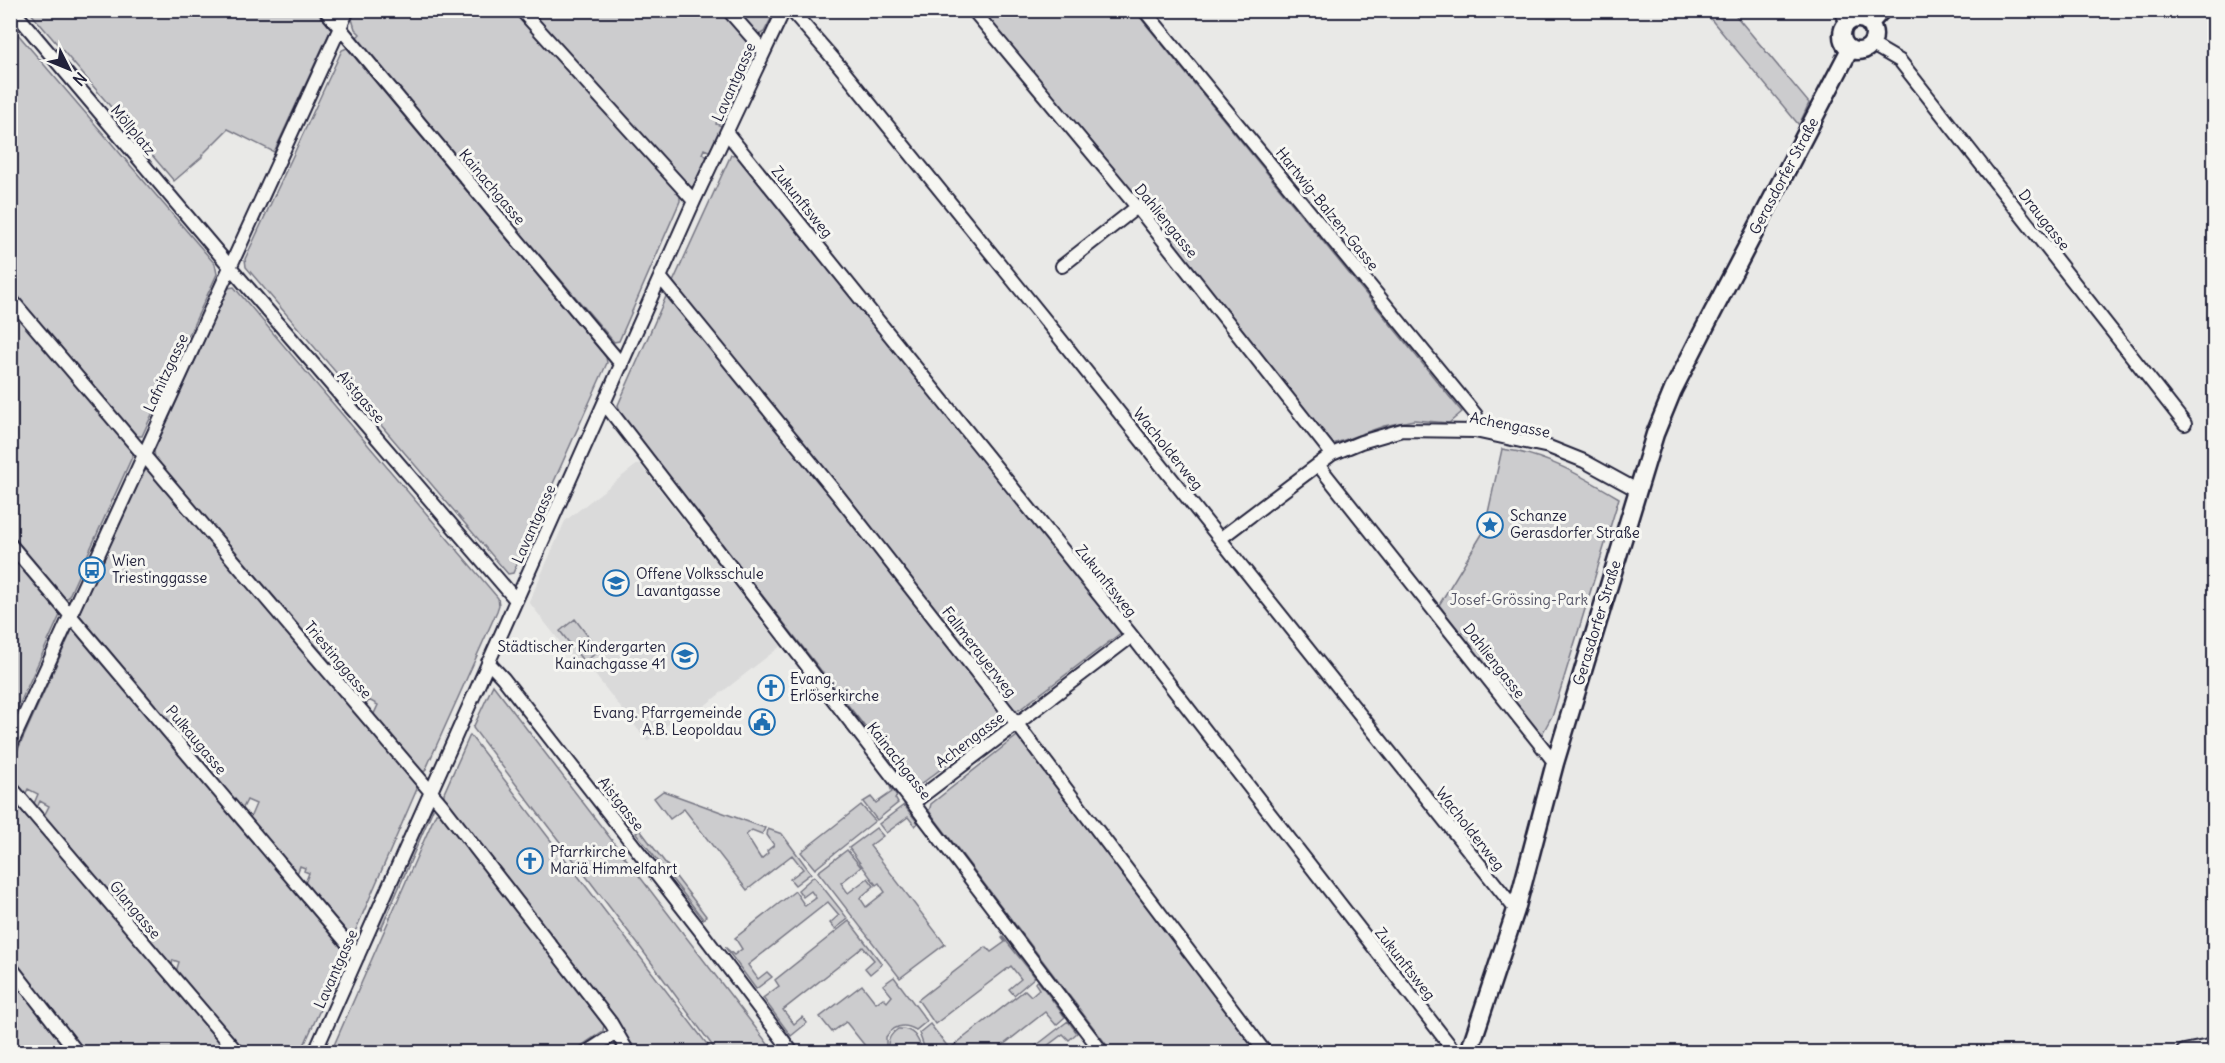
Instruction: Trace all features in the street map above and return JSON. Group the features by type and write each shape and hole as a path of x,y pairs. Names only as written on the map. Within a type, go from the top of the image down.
{"main road":[{"path":"1869,24 1882,10"},
{"path":"1844,17 1861,19 1869,24 1873,31 1871,44 1861,51 1850,50 1842,39 1844,17"},
{"name":"Gerasdorfer Straße","path":"1469,1053 1515,910 1555,763 1655,434 1673,390 1850,50"}],"street":[{"name":"Möllplatz","path":"13,10 231,268"},
{"path":"325,10 340,27"},
{"name":"Lafnitzgasse","path":"10,747 145,457 348,10"},
{"path":"520,10 694,201"},
{"path":"728,10 764,51"},
{"name":"Lavantgasse","path":"315,1053 694,201 783,10"},
{"name":"Wacholderweg","path":"791,10 837,63 1221,538 1515,910"},
{"name":"Dahliengasse","path":"973,10 1137,207 1332,454"},
{"name":"Hartwig-Balzen-Gasse","path":"1144,10 1476,415 1475,431"},
{"name":"Kainachgasse","path":"340,27 622,365"},
{"name":"Draugasse","path":"1871,44 1900,61 2185,424"},
{"name":"Zukunftsweg","path":"727,133 1132,636 1455,1053"},
{"path":"1062,267 1137,207"},
{"name":"Aistgasse","path":"231,268 516,600"},
{"name":"Fallmerayerweg","path":"660,277 837,494 1017,724 1265,1053"},
{"name":"Triestinggasse","path":"10,298 431,792 603,1014 628,1053"},
{"name":"Kainachgasse","path":"605,404 913,803 1102,1053"},
{"name":"Achengasse","path":"1221,538 1332,454 1361,442 1402,430 1475,431 1549,447 1584,461 1637,490"},
{"name":"Dahliengasse","path":"1319,465 1555,763"},
{"name":"Pulkaugasse","path":"10,544 358,956"},
{"name":"Achengasse","path":"913,803 1132,636"},
{"name":"Aistgasse","path":"488,662 617,823 792,1053"},
{"name":"Glangasse","path":"10,786 237,1053"},
{"path":"10,966 77,1053"},
{"path":"587,1053 616,1033"},
{"path":"2184,1053 2214,1046"}],"shaded area":[{"path":"639,463 781,646 694,714 689,708 647,741 588,666 582,670 529,602 565,521"}],"green space":[{"path":"29,11 316,11 332,27 274,152 228,129 202,157 174,181"},
{"path":"356,11 514,11 680,194 680,201 619,341 614,342 355,39 360,34 355,29 352,19"},
{"path":"528,11 720,11 752,45 752,57 724,123 717,120 716,124 722,126 711,152 704,149 702,154 708,157 695,185 690,188 687,186"},
{"path":"733,11 775,11 764,32 757,36"},
{"path":"975,11 1135,11 1462,412 1449,423 1414,420 1384,426 1333,444"},
{"path":"1704,11 1732,11 1809,103 1799,125"},
{"path":"10,25 215,264 217,274 142,436 137,436 11,289"},
{"path":"347,48 606,357 607,363 513,573 508,574 246,267 245,259 342,50"},
{"path":"738,154 1122,632 1019,710 1011,709 673,282 731,155"},
{"path":"234,287 498,598 497,611 425,771 420,772 373,716 378,705 369,700 365,707 155,458 154,451 228,288"},
{"path":"668,292 801,456 1004,715 1002,722 916,788 912,787 620,413 618,405"},
{"path":"10,305 132,449 132,457 68,598 63,598 11,536"},
{"name":"Josef-Grössing-Park","path":"1502,449 1548,461 1577,474 1619,498 1553,714 1541,736 1439,605 1484,531"},
{"path":"150,470 415,782 417,789 354,934 349,935 305,883 309,873 304,871 305,868 300,866 297,874 250,818 256,804 247,800 242,810 193,751 196,740 190,738 188,745 81,619 79,613 144,471"},
{"path":"11,551 59,607 60,615 11,723"},
{"path":"575,619 599,651 584,662 560,631"},
{"path":"76,629 344,944 346,952 301,1052 242,1052 175,975 179,962 173,960 171,969 115,903 120,893 111,889 106,893 43,818 49,806 40,801 36,810 33,806 38,794 28,789 24,797 11,779 11,765 72,630"},
{"path":"493,685 774,1052 717,1052 473,728"},
{"path":"470,735 713,1052 638,1052 444,802 444,793"},
{"path":"1017,736 1021,737 1263,1052 1112,1052 929,811 931,804"},
{"path":"889,784 897,796 895,798 898,803 877,820 863,802 871,797 876,803 892,792"},
{"path":"663,791 765,828 762,834 752,830 746,835 761,859 774,845 767,835 768,829 782,834 811,873 795,885 790,879 803,869 792,855 747,890 684,809 670,819 654,798"},
{"path":"10,794 231,1052 81,1052 11,961"},
{"path":"861,805 875,821 815,869 801,852"},
{"path":"904,805 918,823 915,826 908,817 886,833 879,824"},
{"path":"433,809 381,929 376,923 429,810"},
{"path":"436,813 440,813 604,1025 603,1031 572,1052 331,1052"},
{"path":"876,828 883,836 870,846 945,944 900,978 818,872 847,850 861,867 841,883 848,893 868,878 874,886 860,898 866,907 885,892 879,883 876,885 849,848"},
{"path":"640,830 706,916 703,919 636,833"},
{"path":"814,876 848,919 835,929 830,923 839,915 828,902 748,965 758,979 767,972 772,977 756,989 725,947 734,955 742,949 735,938 795,891 805,906 816,898 811,891 803,897 798,890"},
{"path":"849,921 882,964 870,974 865,968 874,960 863,947 783,1010 794,1024 802,1017 807,1023 791,1036 763,998 779,986 775,980"},
{"path":"1003,937 1035,977 1014,995 1009,989 1021,979 1011,966 935,1024 918,1000 986,947 991,952 1005,942"},
{"path":"10,974 72,1052 11,1052"},
{"path":"894,977 927,1021 916,1030 900,1026 892,1030 886,1037 886,1052 870,1052 846,1022 832,1032 820,1017 862,985 876,1003 883,998 887,1002 892,996 883,985"},
{"path":"1038,981 1065,1017 1056,1025 1045,1012 994,1052 958,1052 953,1046 1025,990 1031,996 1039,989 1035,983"},
{"path":"1068,1021 1077,1033 1069,1040 1063,1034 1039,1052 1028,1052"},
{"path":"930,1024 952,1052 926,1052 919,1033"},
{"path":"898,1029 912,1032 923,1052 889,1052 889,1039"}],"place":[{"name":"Schanze Gerasdorfer Straße","path":"1490,525"},
{"name":"Wien Triestinggasse","path":"92,570"},
{"name":"Offene Volksschule Lavantgasse","path":"616,583"},
{"name":"Städtischer Kindergarten Kainachgasse 41","path":"685,656"},
{"name":"Evang. Erlöserkirche","path":"771,688"},
{"name":"Evang. Pfarrgemeinde A.B. Leopoldau","path":"762,722"},
{"name":"Pfarrkirche Mariä Himmelfahrt","path":"530,861"}]}
